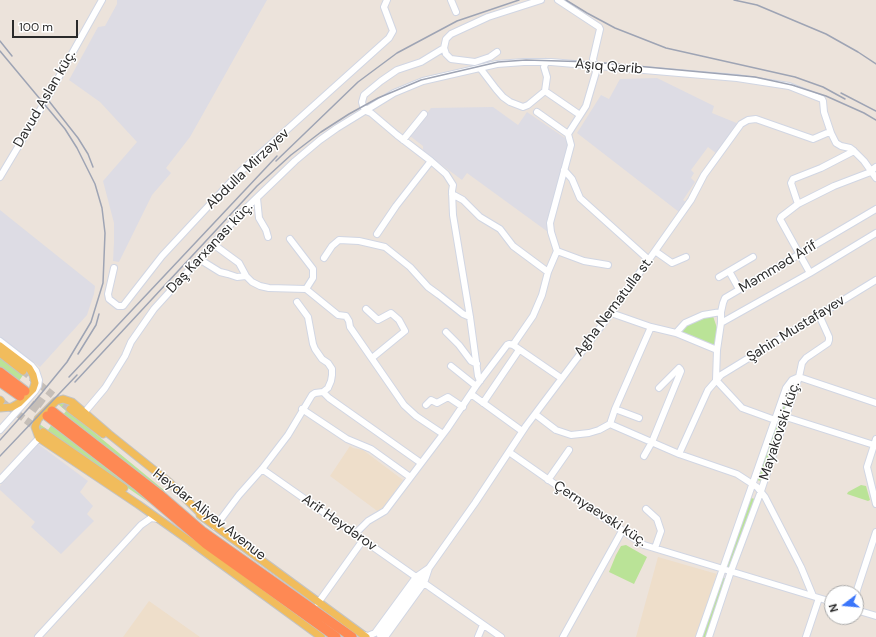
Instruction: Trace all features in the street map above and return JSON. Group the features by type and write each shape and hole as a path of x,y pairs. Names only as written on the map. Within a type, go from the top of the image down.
{"highway":[{"path":"0,372 23,394 0,382"},
{"name":"Heydar Aliyev Avenue","path":"336,637 206,544 49,414 159,494 202,531 352,637"}],"main road":[{"path":"0,346 29,368 35,383 33,389 18,403 7,408 0,403"},
{"path":"0,353 23,371"},
{"path":"321,637 41,435 35,430 38,419 56,400 69,400 169,482 215,527 364,636"},
{"path":"70,409 204,517"},
{"path":"41,435 148,506 194,544"}],"street":[{"name":"Davud Aslan küç.","path":"0,177 46,100 102,0"},
{"name":"Abdulla Mirzəyev","path":"114,268 108,294 109,300 118,306 123,306 162,256 241,171 390,38 393,31 384,7 387,0"},
{"path":"451,0 456,12"},
{"path":"497,52 490,57 472,62 452,59 446,54 444,48 446,39 451,34 488,16 541,0"},
{"path":"558,0 600,29 593,59 596,72 592,87 586,106 568,134"},
{"path":"444,48 417,64 397,70 369,90 362,98 363,106 366,111 371,113 431,161 446,174 454,185 452,194 453,215 480,381"},
{"path":"480,68 503,97 523,107 528,105 545,91 547,77 544,67 546,62"},
{"name":"Aşıq Qərib","path":"366,111 394,93 423,81 497,64 546,62 737,78 789,86 822,99 824,112 831,133"},
{"path":"545,91 580,115"},
{"name":"Daş Karxanası küç.","path":"84,413 105,388 125,356 130,342 152,312 241,213 294,161 337,128 366,111"},
{"path":"513,346 533,316 557,251 551,232 550,223 571,145 568,134 537,112"},
{"path":"403,140 424,114"},
{"name":"Agha Nematulla st.","path":"364,636 374,633 416,577 428,568 472,508 534,414 611,313 649,260 691,200 704,175 741,124 748,120 756,119 811,139 831,133"},
{"path":"831,133 838,144 850,148 874,169 876,178"},
{"path":"798,204 791,183 793,179 821,168 854,151"},
{"path":"377,234 396,206 431,161"},
{"path":"810,273 798,254 780,219 781,217 798,204 834,186 874,169"},
{"path":"564,170 572,179 580,198 649,260"},
{"path":"452,194 463,200 480,217 500,229 513,246 548,272"},
{"path":"258,198 258,214 268,237"},
{"name":"Məmməd Arif","path":"717,350 721,312 726,298 876,209"},
{"path":"721,323 810,273 876,233"},
{"path":"290,239 313,269 314,278 306,289"},
{"path":"324,258 332,246 339,240 359,241 385,247 410,267 439,295 463,314 470,317"},
{"path":"213,244 239,263 246,276 252,282 269,288 306,289 338,316 346,316 350,327 404,405 416,416 443,434"},
{"path":"557,251 584,261 608,265"},
{"path":"655,251 670,262 686,257"},
{"path":"719,277 753,257"},
{"path":"199,259 224,273 237,277 246,276"},
{"path":"728,271 739,289"},
{"name":"Şahin Mustafayev","path":"679,454 708,390 721,375 876,280"},
{"path":"215,527 288,435 302,409 312,395 323,392 328,388 331,381 332,369 328,363 322,360 315,349 308,316 297,302"},
{"path":"366,309 378,320 391,313 399,320 405,331 372,358"},
{"path":"676,333 685,323 703,315 721,312"},
{"path":"611,313 651,327 676,333 717,350 716,380 742,408 774,420"},
{"path":"819,315 829,340 828,343 804,360 800,368 799,377 876,403"},
{"path":"534,414 561,433 577,435 600,430 610,424 615,409 651,327"},
{"path":"446,332 471,362 477,364"},
{"path":"0,341 31,365 36,371 39,380 35,391 0,430"},
{"path":"355,534 368,522 385,511 463,407 476,386 505,346 509,344 513,346 561,378"},
{"path":"483,403 519,350"},
{"path":"451,366 476,386"},
{"path":"644,456 652,442 680,370 678,368 658,388"},
{"name":"Mayakovski küç.","path":"709,637 731,571 761,491 799,377"},
{"name":"Mayakovski küç.","path":"699,637 786,388 792,380 799,377"},
{"path":"323,392 421,463"},
{"path":"471,394 522,431"},
{"path":"426,405 431,400 437,403 447,397 463,407"},
{"path":"302,409 347,438 371,449 410,477"},
{"path":"615,409 639,418"},
{"path":"786,417 875,442 869,461 868,472 876,504"},
{"path":"610,424 679,454 737,474 761,491 816,597 806,637"},
{"path":"0,480 41,435"},
{"path":"548,480 570,450"},
{"name":"Çernyaevski küç.","path":"509,452 622,531 644,544 824,600"},
{"path":"869,461 876,458"},
{"name":"Arif Heydərov","path":"262,468 416,577"},
{"path":"139,505 144,513 141,525"},
{"path":"646,509 657,519 661,531 655,548"},
{"path":"38,637 141,525 150,518 159,519"},
{"path":"563,637 622,531"},
{"path":"859,585 876,532"},
{"path":"318,603 363,540"},
{"path":"383,636 428,568"},
{"name":"Agha Nematulla st.","path":"424,583 428,568"},
{"path":"383,636 424,583 483,626 501,637"},
{"path":"864,612 876,616"},
{"path":"478,637 483,626"}],"shaded area":[{"path":"117,0 267,0 190,137 166,168 171,173 152,195 119,262 113,261 114,223 103,181 137,142 100,102 69,80 98,27 105,26 117,4"},
{"path":"657,78 714,106 712,113 739,124 717,154 708,147 691,170 694,173 691,178 695,182 683,200 686,202 679,212 577,133 601,95 609,99 620,79"},
{"path":"493,107 518,125 527,112 565,138 568,146 548,232 467,173 462,180 423,151 423,146 410,136 431,108"},
{"path":"0,210 95,286 87,315 40,367 0,337"},
{"path":"38,444 88,481 80,492 93,506 87,514 94,521 61,554 31,527 35,522 0,490 0,486"},
{"path":"350,446 363,450 403,480 380,513 330,476"},
{"path":"658,557 717,574 696,637 636,637"},
{"path":"149,601 200,637 123,637"}],"green space":[{"path":"713,316 717,328 715,344 712,347 683,334 682,328 703,317"},
{"path":"0,358 23,375 19,381 0,367"},
{"path":"788,388 793,389 761,481 757,480"},
{"path":"65,403 71,407 68,411 165,491 164,493 63,415 66,411 58,404"},
{"path":"38,423 48,430 52,424 155,505 154,506 44,430 38,432"},
{"path":"861,485 866,486 870,500 868,501 847,494"},
{"path":"751,498 755,499 729,569 725,568"},
{"path":"626,545 647,557 634,584 609,572 621,546"},
{"path":"722,577 727,579 706,637 701,637"}],"tunnel":[{"path":"23,371 70,409"},
{"path":"25,391 52,411"},
{"path":"20,396 47,416"},
{"path":"1,401 39,430"}],"railway":[{"path":"276,161 358,82 397,53 457,21 519,0"},
{"path":"566,0 615,28 666,48 795,77 823,87 845,99"},
{"path":"734,0 757,5 826,34 876,64"},
{"path":"0,41 12,56"},
{"path":"0,51 65,129 77,148 95,184 102,208 105,233 103,283 91,322 67,362 0,440"},
{"path":"75,382 257,186 291,155 321,132 349,114 378,98 421,80 498,62 526,60 593,62 755,77 792,85 826,96 876,120"},
{"path":"841,93 876,111"},
{"path":"45,96 78,138 88,154 93,167"},
{"path":"69,377 277,156"},
{"path":"78,354 96,325 99,314"},
{"path":"0,456 77,375"}]}
